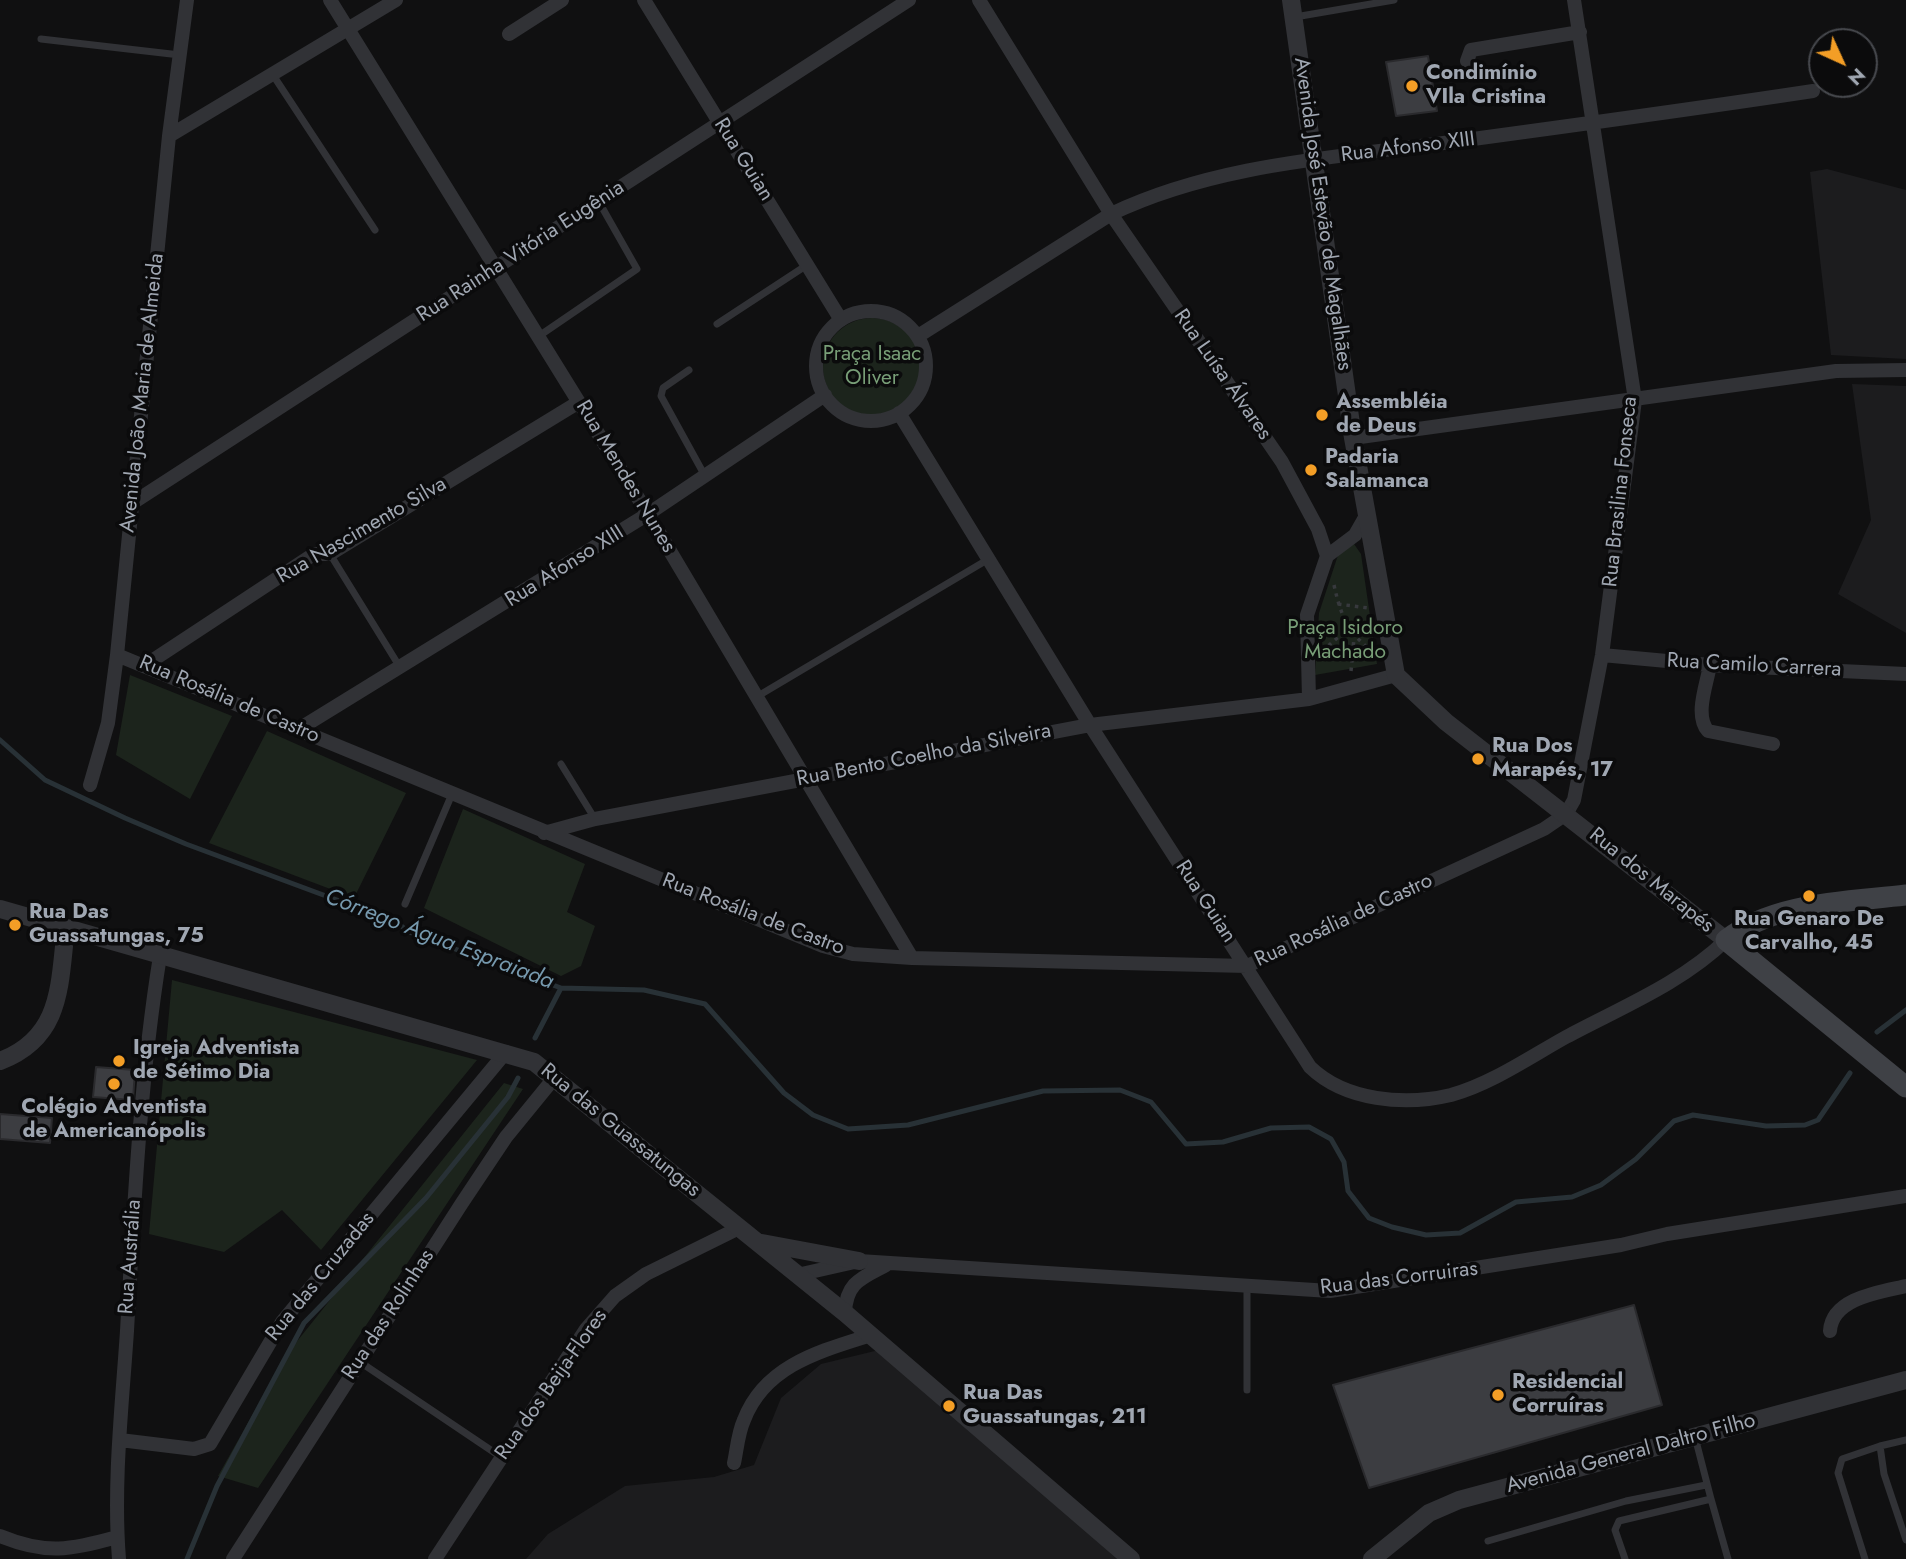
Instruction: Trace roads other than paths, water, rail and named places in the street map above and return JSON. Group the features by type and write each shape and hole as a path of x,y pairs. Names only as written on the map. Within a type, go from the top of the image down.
{"main road":[{"path":"1726,940 1760,920 1812,906 1906,895"},
{"name":"Rua dos Marapés","path":"1726,940 1906,1087"}],"street":[{"name":"Avenida João Maria de Almeida","path":"90,785 108,723 117,654 169,136 187,0"},
{"name":"Rua Mendes Nunes","path":"330,0 494,270 648,514 912,958"},
{"path":"169,136 396,0"},
{"path":"509,34 562,0"},
{"name":"Rua Guian","path":"644,0 841,320"},
{"name":"Rua Rainha Vitória Eugênia","path":"131,504 909,0"},
{"name":"Rua Luísa Álvares","path":"979,0 1111,214 1282,462 1318,529 1327,556"},
{"name":"Rua Brasilina Fonseca","path":"1566,814 1574,800 1602,655 1635,400 1574,0"},
{"name":"Avenida José Estevão de Magalhães","path":"1293,9 1353,438 1394,670"},
{"path":"1466,61 1471,50 1580,32"},
{"name":"Rua Afonso XIII","path":"918,336 1111,214 1146,198 1188,185 1314,160 1595,124 1808,92"},
{"path":"857,312 891,314 906,323 918,336 925,352 926,370 922,387 913,401 899,413 884,419 859,419 836,408 825,395 818,380 816,363 820,346 828,331 841,320 857,312"},
{"path":"1353,438 1836,370 1906,370"},
{"name":"Rua Afonso XIII","path":"299,729 401,669 648,514 825,395"},
{"name":"Rua Nascimento Silva","path":"147,664 314,554 330,554 579,402"},
{"name":"Rua Guian","path":"899,413 1090,725 1310,1067 1327,1083 1348,1092 1411,1100 1452,1094 1495,1076 1689,971 1726,940"},
{"path":"1367,514 1354,535 1327,556 1307,615 1309,699 1349,690 1394,670"},
{"name":"Rua Rosália de Castro","path":"117,654 147,664 544,833 823,946 853,954 912,958 1247,966 1544,829 1566,814"},
{"name":"Rua Camilo Carrera","path":"1602,655 1710,665 1906,674"},
{"path":"1710,665 1701,715 1708,731 1773,744"},
{"name":"Rua dos Marapés","path":"1394,670 1446,722 1726,940"},
{"name":"Rua Bento Coelho da Silveira","path":"544,833 595,819 1090,725 1309,699"},
{"name":"Rua das Guassatungas","path":"0,909 534,1062 872,1335 1131,1559"},
{"path":"0,1061 26,1047 50,1021 60,983 66,928"},
{"name":"Rua Austrália","path":"119,1559 117,1537 120,1440 145,1068 160,956"},
{"name":"Rua das Cruzadas","path":"120,1440 194,1449 210,1444 282,1322 506,1052"},
{"name":"Rua das Rolinhas","path":"233,1559 506,1137 555,1077"},
{"name":"Rua das Corruiras","path":"797,1275 859,1261 1330,1291 1356,1289 1906,1196"},
{"name":"Rua dos Beija-Flores","path":"435,1559 586,1329 615,1296 646,1274 739,1228"},
{"path":"757,1242 859,1261"},
{"path":"845,1313 846,1295 859,1279 888,1264"},
{"path":"1830,1331 1832,1318 1844,1305 1906,1286"},
{"path":"734,1463 743,1421 756,1396 782,1370 814,1353 872,1335"},
{"name":"Avenida General Daltro Filho","path":"1372,1559 1429,1513 1459,1500 1906,1380"},
{"path":"0,1536 37,1549 68,1550 117,1537"}],"lane":[{"path":"1293,9 1394,0"},
{"path":"41,39 180,55"},
{"path":"273,75 375,230"},
{"path":"538,337 637,270 599,202"},
{"path":"717,324 807,265"},
{"path":"689,370 663,388 661,396 706,476"},
{"path":"330,554 401,669"},
{"path":"758,696 987,560"},
{"path":"561,764 595,819"},
{"path":"405,904 452,794"},
{"path":"1247,1287 1247,1390"},
{"path":"359,1362 502,1458"},
{"path":"1695,1436 1728,1559"},
{"path":"1865,1559 1838,1473 1842,1459 1906,1440"},
{"path":"1880,1446 1884,1475 1906,1540"},
{"path":"1488,1541 1626,1501 1706,1485"},
{"path":"1625,1559 1615,1530 1619,1521 1710,1499"}],"waterway":[{"name":"Córrego Água Espraiada","path":"0,740 45,780 125,818 186,844 396,922 409,932 561,988 644,990 705,1004 784,1093 813,1115 848,1129 908,1125 1043,1091 1120,1090 1151,1102 1186,1144 1223,1142 1271,1128 1309,1127 1331,1139 1344,1162 1348,1191 1369,1218 1426,1235 1460,1233 1516,1202 1572,1197 1601,1185 1636,1159 1674,1121 1693,1115 1766,1126 1805,1125 1818,1120 1850,1073"},
{"path":"535,1038 561,988"},
{"name":"Córrego Água Espraiada","path":"1877,1032 1906,1010"},
{"path":"187,1559 217,1486 304,1323 426,1198 508,1097 518,1078"}],"place":[{"name":"Condimínio VIla Cristina","path":"1412,86"},
{"name":"Assembléia de Deus","path":"1322,415"},
{"name":"Padaria Salamanca","path":"1311,470"},
{"name":"Rua Dos Marapés, 17","path":"1478,759"},
{"name":"Rua Genaro De Carvalho, 45","path":"1809,896"},
{"name":"Rua Das Guassatungas, 75","path":"15,925"},
{"name":"Igreja Adventista de Sétimo Dia","path":"119,1061"},
{"name":"Colégio Adventista de Americanópolis","path":"114,1084"},
{"name":"Residencial Corruíras","path":"1498,1395"},
{"name":"Rua Das Guassatungas, 211","path":"949,1406"}],"park label":[{"name":"Praça Isaac Oliver","path":"872,367"},
{"name":"Praça Isidoro Machado","path":"1345,641"}]}
